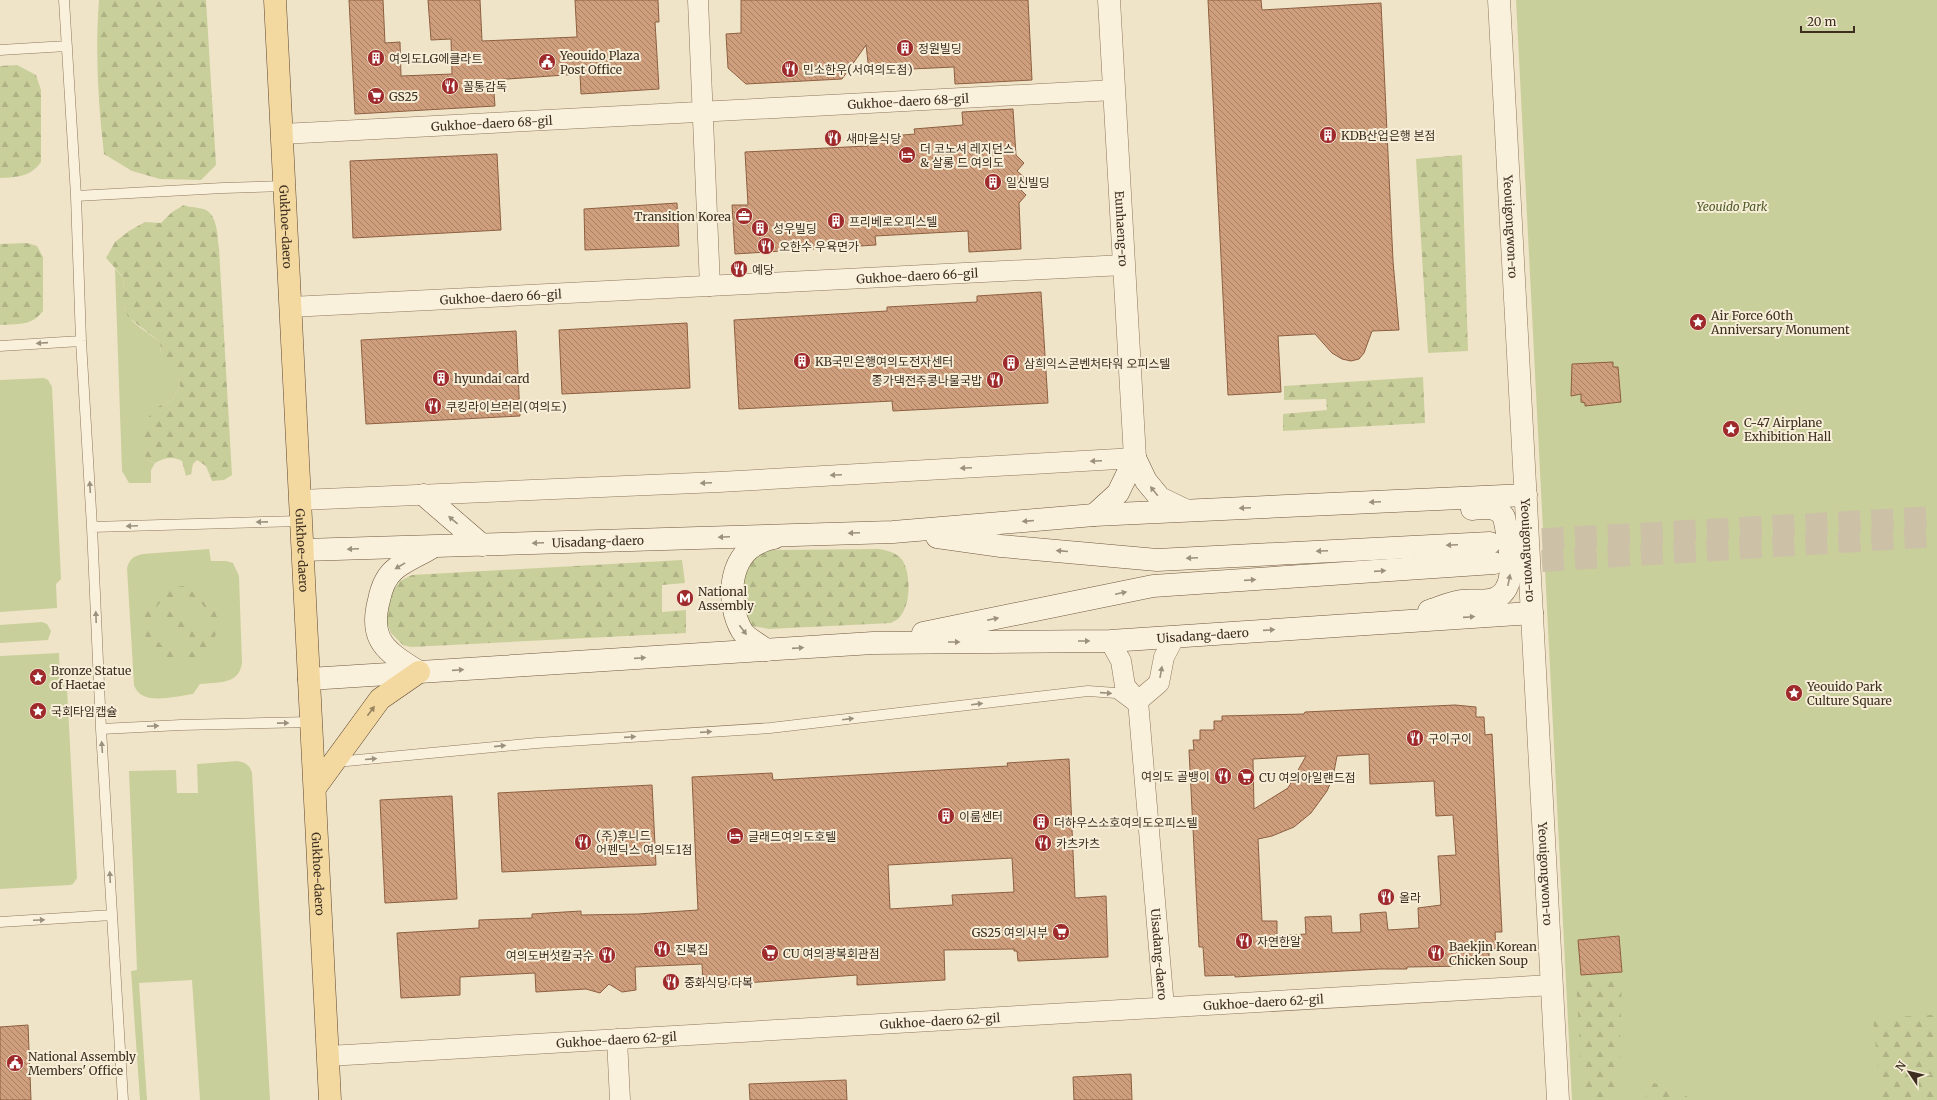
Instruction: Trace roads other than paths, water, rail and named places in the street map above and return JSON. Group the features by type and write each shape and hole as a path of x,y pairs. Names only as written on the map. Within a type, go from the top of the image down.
{"main road":[{"name":"Gukhoe-daero","path":"275,0 330,1100"},
{"name":"Eunhaeng-ro","path":"1109,0 1134,458"},
{"name":"Yeouigongwon-ro","path":"1499,0 1558,1100"},
{"path":"1134,458 1146,480 1160,498 1186,511"},
{"path":"1094,515 1118,493 1134,458"},
{"path":"424,495 482,545"},
{"name":"Uisadang-daero","path":"303,550 893,532 1094,515 1526,495"},
{"path":"1400,501 1459,509 1492,508 1497,510 1504,517 1510,554 1510,583 1501,594 1495,598 1483,601 1461,601 1400,621"},
{"name":"Uisadang-daero","path":"873,643 1153,586 1492,553 1157,560 1002,546 893,532"},
{"path":"766,650 743,632 735,616 732,595 734,574 743,556 758,543 781,536"},
{"path":"314,788 380,699 419,672 400,660 387,649 376,631 375,616 381,589 394,570 434,546"},
{"name":"Uisadang-daero","path":"309,679 873,643 1110,641 1532,613"}],"street":[{"path":"698,0 710,286"},
{"name":"Gukhoe-daero 68-gil","path":"282,134 1114,90"},
{"name":"Gukhoe-daero 66-gil","path":"290,307 1124,265"},
{"path":"300,500 719,482 1134,458"},
{"path":"1110,641 1121,661 1125,686 1138,705 1159,683 1164,657 1175,636"},
{"name":"Uisadang-daero","path":"1138,705 1164,1007"},
{"name":"Gukhoe-daero 62-gil","path":"328,1056 1552,985"},
{"path":"617,1039 620,1100"}],"lane":[{"path":"64,0 76,196 81,341 92,527 100,729 123,1100"},
{"path":"0,50 67,46"},
{"path":"76,196 284,186"},
{"path":"0,346 81,341"},
{"path":"92,527 301,521"},
{"path":"332,763 537,743 770,728 1088,691 1116,693 1138,705"},
{"path":"100,729 181,725 311,722"},
{"path":"0,922 112,915"}],"tunnel":[{"path":"1509,541 1937,517"},
{"path":"1509,563 1937,536"}],"place":[{"name":"정원빌딩","path":"905,48"},
{"name":"여의도LG에클라트","path":"376,58"},
{"name":"Yeouido Plaza Post Office","path":"547,62"},
{"name":"민소한우(서여의도점)","path":"790,69"},
{"name":"꼴통감독","path":"450,86"},
{"name":"GS25","path":"376,96"},
{"name":"KDB산업은행 본점","path":"1328,135"},
{"name":"새마을식당","path":"833,138"},
{"name":"더 코노셔 레지던스 & 살롱 드 여의도","path":"907,155"},
{"name":"일신빌딩","path":"993,182"},
{"name":"Transition Korea","path":"744,216"},
{"name":"프리베로오피스텔","path":"836,221"},
{"name":"성우빌딩","path":"760,228"},
{"name":"오한수 우육면가","path":"766,246"},
{"name":"예당","path":"739,269"},
{"name":"Air Force 60th Anniversary Monument","path":"1698,322"},
{"name":"KB국민은행여의도전자센터","path":"802,361"},
{"name":"삼희익스콘벤처타워 오피스텔","path":"1011,363"},
{"name":"hyundai card","path":"441,378"},
{"name":"종가댁전주콩나물국밥","path":"995,380"},
{"name":"쿠킹라이브러리(여의도)","path":"433,406"},
{"name":"C-47 Airplane Exhibition Hall","path":"1731,429"},
{"name":"National Assembly","path":"685,598"},
{"name":"Bronze Statue of Haetae","path":"38,677"},
{"name":"Yeouido Park Culture Square","path":"1794,693"},
{"name":"국회타임캡슐","path":"38,711"},
{"name":"구이구이","path":"1415,738"},
{"name":"여의도 골뱅이","path":"1223,776"},
{"name":"CU 여의아일랜드점","path":"1246,777"},
{"name":"이룸센터","path":"946,816"},
{"name":"더하우스소호여의도오피스텔","path":"1041,822"},
{"name":"글래드여의도호텔","path":"735,836"},
{"name":"(주)후니드 어펜딕스 여의도1점","path":"583,842"},
{"name":"카츠카츠","path":"1043,843"},
{"name":"올라","path":"1386,897"},
{"name":"GS25 여의서부","path":"1061,932"},
{"name":"자연한알","path":"1244,941"},
{"name":"진복집","path":"662,949"},
{"name":"CU 여의광복회관점","path":"770,953"},
{"name":"Baekjin Korean Chicken Soup","path":"1436,953"},
{"name":"여의도버섯칼국수","path":"607,955"},
{"name":"중화식당 다복","path":"671,982"},
{"name":"National Assembly Members' Office","path":"15,1063"}],"park label":[{"name":"Yeouido Park","path":"1732,206"}]}
